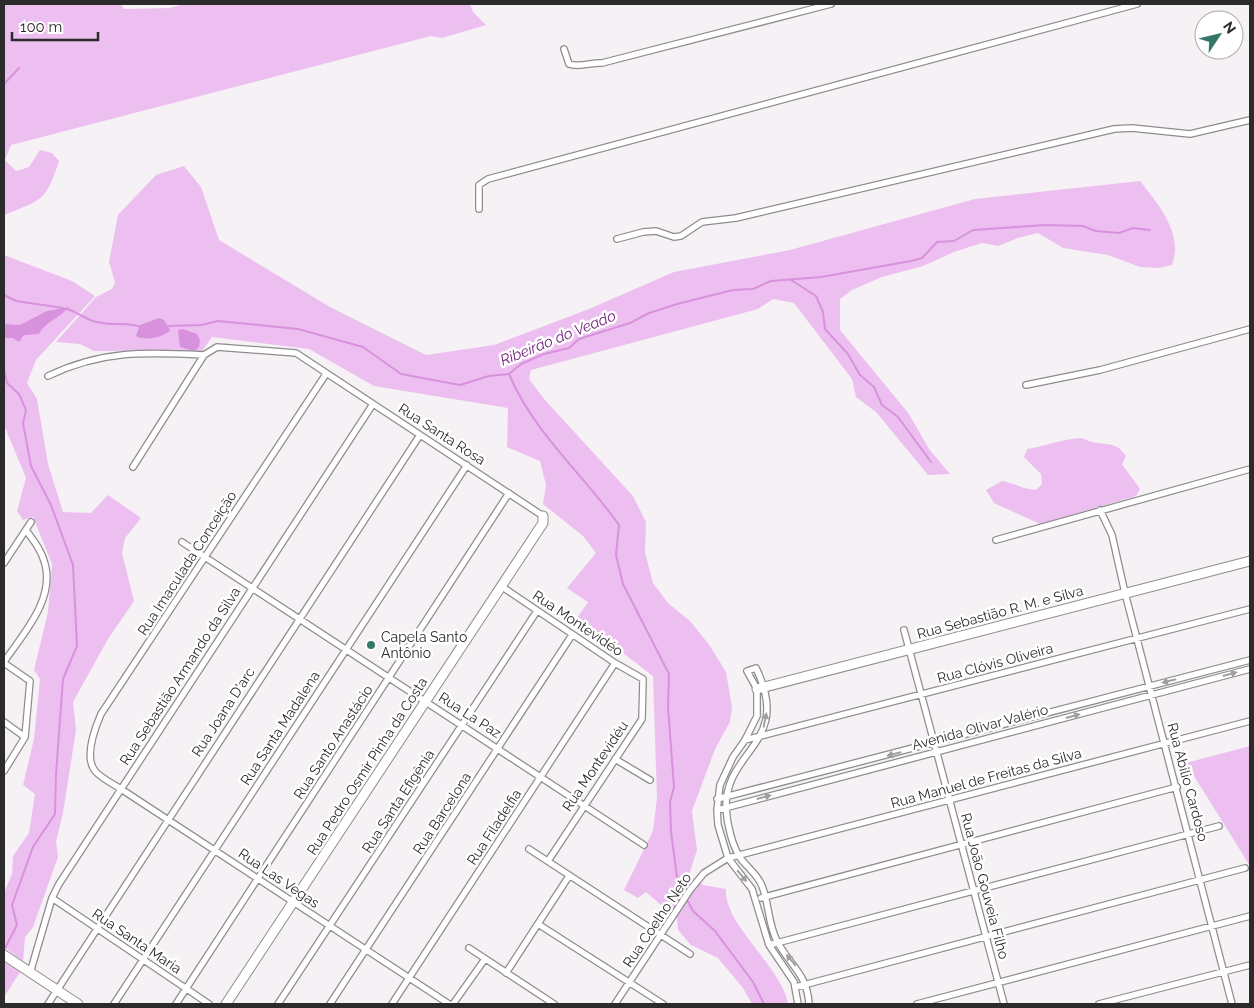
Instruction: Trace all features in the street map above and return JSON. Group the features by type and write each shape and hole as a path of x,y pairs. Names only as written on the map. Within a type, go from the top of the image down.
{"street":[{"path":"564,49 569,64 574,66 590,62 602,63 831,4"},
{"path":"480,209 479,185 488,179 1137,4"},
{"path":"617,239 643,232 656,232 674,237 681,236 702,222 736,218 1121,128 1190,134 1250,120"},
{"path":"1026,385 1100,370 1250,329"},
{"name":"Rua Santa Rosa","path":"204,355 217,347 296,353 543,516"},
{"path":"48,376 63,368 96,358 135,352 204,355 133,467"},
{"name":"Rua Imaculada Conceição","path":"96,772 91,756 97,724 102,714 326,374"},
{"name":"Rua Sebastião Armando da Silva","path":"30,972 52,898 121,789 373,404"},
{"name":"Rua Joana D'arc","path":"48,1004 420,435"},
{"name":"Rua Santa Madalena","path":"114,1004 467,465"},
{"path":"996,540 1250,469"},
{"name":"Rua Santo Anastácio","path":"176,1004 390,678 509,492"},
{"name":"Rua Abilio Cardoso","path":"1100,510 1112,535 1125,594 1166,744 1232,1004"},
{"name":"Rua Pedro Osmir Pinha da Costa","path":"226,1004 543,523 543,516"},
{"path":"4,563 31,522"},
{"path":"4,771 26,737 30,682 4,663 38,613 45,589 46,565 40,550 26,530"},
{"name":"Rua La Paz","path":"182,542 644,845"},
{"name":"Rua Sebastião R. M. e Silva","path":"761,688 1250,561"},
{"name":"Rua Montevidéo","path":"501,586 615,663 643,679"},
{"name":"Rua Clóvis Oliveira","path":"745,740 1250,609"},
{"name":"Rua Santa Efigênia","path":"278,1004 537,611"},
{"name":"Rua João Gouveia Filho","path":"904,630 936,743 949,800 1004,1004"},
{"name":"Rua Barcelona","path":"330,1004 572,634"},
{"path":"718,799 1250,660"},
{"name":"Rua Filadelfia","path":"392,1004 542,778 615,663"},
{"path":"747,671 756,668 766,722 761,736 732,781 726,807 728,824 739,856 759,880 778,943 806,984 809,1004"},
{"name":"Avenida Olivar Valério","path":"716,810 1250,669"},
{"name":"Rua Montevidéu","path":"548,861 642,719 643,679"},
{"path":"761,688 757,716 726,771 716,810 728,858 750,886 769,945 796,987 798,1004"},
{"name":"Rua Manuel de Freitas da Silva","path":"728,858 1250,721"},
{"path":"4,722 26,737"},
{"path":"615,759 650,780"},
{"name":"Rua Las Vegas","path":"96,772 449,1004"},
{"path":"756,900 1177,788"},
{"path":"769,945 1219,826"},
{"path":"529,849 690,954"},
{"name":"Rua Coelho Neto","path":"615,1004 690,890 704,873 728,858"},
{"path":"796,987 1245,868"},
{"path":"506,973 569,876"},
{"name":"Rua Santa Maria","path":"52,898 96,930 209,1004"},
{"path":"917,1004 1250,916"},
{"path":"538,924 663,1004"},
{"path":"469,948 554,1004"},
{"path":"5,956 78,1004"},
{"path":"454,1004 485,959"},
{"path":"1099,1004 1250,964"}],"shaded area":[{"path":"4,4 121,4 124,9 170,8 184,4 470,4 473,12 486,25 442,38 431,36 11,145 5,160 16,171 29,167 40,150 52,153 59,161 46,192 41,197 27,206 4,215"},
{"path":"184,166 201,187 219,240 330,307 426,355 494,345 589,309 674,272 790,250 975,199 1140,181 1154,199 1167,220 1175,242 1172,265 1158,268 1140,267 1108,255 1063,248 1038,233 998,246 982,243 954,252 923,266 882,277 852,290 840,299 840,330 909,414 929,449 950,474 928,475 876,412 856,397 852,379 794,303 773,299 758,309 531,370 529,379 545,400 633,496 646,522 645,552 653,583 668,603 691,622 710,646 726,672 732,707 730,722 715,749 692,811 697,850 689,875 703,885 726,889 728,902 734,917 775,975 788,1004 752,1004 743,988 718,958 691,945 678,930 677,919 646,892 638,898 624,890 653,831 657,798 653,676 577,618 588,602 567,588 596,553 583,536 543,504 546,485 540,461 507,447 508,408 374,386 309,349 212,337 202,351 94,351 80,344 56,342 96,297 112,289 115,282 109,262 118,215 156,175"},
{"path":"4,255 72,281 95,296 36,360 27,383 37,399 48,464 63,512 91,513 108,495 141,518 125,538 122,553 134,601 108,639 73,702 76,730 63,813 56,842 58,857 33,927 25,937 23,961 4,947 4,893 12,874 13,856 29,833 35,794 23,785 34,739 40,679 34,670 48,612 52,564 33,517 23,520 17,511 26,478 4,425"},
{"path":"69,307 41,330 39,334 24,335 19,342 13,338 4,338 4,324 20,325 47,311"},
{"path":"159,318 164,320 170,330 167,333 153,338 139,338 136,336 140,325"},
{"path":"183,329 197,334 200,340 199,347 194,351 180,347 178,330"},
{"path":"1081,438 1119,448 1126,456 1122,464 1140,489 1136,496 1040,524 994,503 986,490 1002,481 1036,490 1042,484 1041,474 1024,457 1027,449"},
{"path":"1250,746 1250,866 1186,763"},
{"path":"4,962 20,972 4,997"}],"waterway":[{"path":"4,84 19,68"},
{"name":"Ribeirão do Veado","path":"168,326 201,325 218,321 298,329 363,347 401,374 460,385 489,376 509,374 521,364 544,354 569,348 579,339 630,323 649,313 677,304 733,290 753,289 771,281 821,277 911,261 922,258 937,242 954,241 973,230 1045,225 1083,226 1096,231 1119,233 1133,228 1150,230"},
{"path":"791,280 816,296 823,312 825,329 848,354 860,375 874,387 882,405 898,417 931,462"},
{"name":"Ribeirão do Veado","path":"4,295 16,301 63,308"},
{"name":"Ribeirão do Veado","path":"67,309 97,322 141,327"},
{"path":"4,370 7,383 19,394 26,410 23,423 31,466 51,505 73,565 77,646 63,679 55,814 33,847 12,905 17,925 4,950"},
{"path":"509,374 531,415 619,525 616,555 623,584 669,674 668,707 674,787 670,802 671,832 678,884 693,911 715,931 753,982 764,1004"}],"place":[{"name":"Capela Santo Antônio","path":"371,645"}]}
